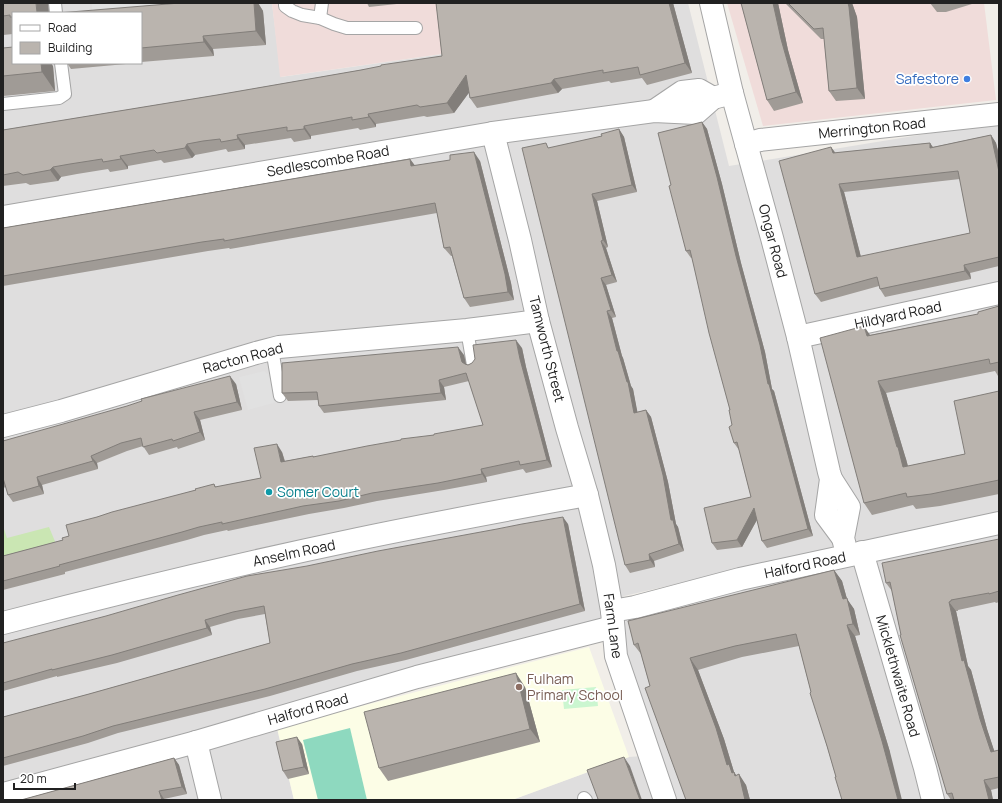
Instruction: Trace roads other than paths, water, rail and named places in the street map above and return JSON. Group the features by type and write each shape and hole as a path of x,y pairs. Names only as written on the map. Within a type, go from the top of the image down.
{"street":[{"name":"Ongar Road","path":"711,3 723,95 746,144 798,337 831,480 826,515 851,548"},
{"name":"Sedlescombe Road","path":"3,217 493,133 654,111 682,92 699,90 723,95"},
{"name":"Merrington Road","path":"746,144 775,138 999,114"},
{"name":"Tamworth Street","path":"493,133 520,240 538,321 587,495 604,565"},
{"name":"Hildyard Road","path":"798,337 999,293"},
{"name":"Racton Road","path":"3,426 61,411 272,349 287,346 467,330 538,321"},
{"name":"Anselm Road","path":"3,623 205,572 360,538 587,495"},
{"name":"Halford Road","path":"3,794 196,742 613,619 635,607 851,548 999,523"},
{"name":"Micklethwaite Road","path":"851,548 925,768 933,800"},
{"name":"Farm Lane","path":"604,565 613,619 616,656 665,800"},
{"path":"196,742 210,800"}],"lane":[{"path":"285,3 285,6 292,11 302,15 320,18 347,28 416,28"},
{"path":"320,18 322,3"},
{"path":"3,104 59,98 65,94 61,64"},
{"path":"467,330 472,365"},
{"path":"272,349 280,396"}],"place":[{"name":"Safestore","path":"967,79"},
{"name":"Somer Court","path":"269,492"},
{"name":"Fulham Primary School","path":"519,687"}]}
